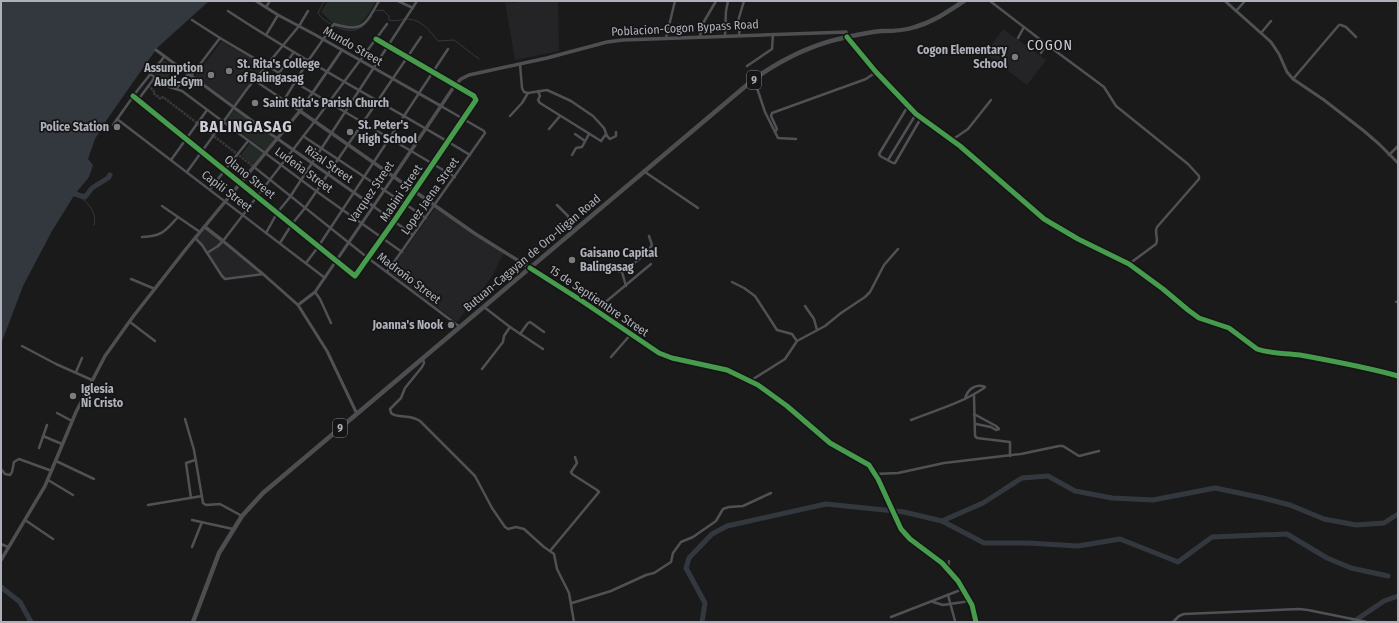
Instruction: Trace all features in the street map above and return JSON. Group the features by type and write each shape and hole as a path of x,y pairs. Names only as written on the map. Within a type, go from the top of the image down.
{"highway":[{"name":"Butuan-Cagayan de Oro-Iligan Road","path":"193,622 218,553 242,516 255,501 272,485 754,79 798,53 823,43 862,33 898,31 916,27 941,16 964,1"}],"main road":[{"name":"Poblacion-Cogon Bypass Road","path":"455,85 461,79 469,75 520,64 614,40 846,32 847,36"},
{"name":"Varquez Street","path":"394,176 455,85"},
{"name":"15 de Septiembre Street","path":"300,111 415,190 474,233 530,268"},
{"path":"1,560 48,480 72,421 105,356 129,321 195,238 300,111"},
{"path":"205,226 223,241"}],"street":[{"name":"Mundo Street","path":"256,1 278,15 441,106"},
{"path":"266,8 270,1"},
{"path":"284,100 308,60 333,25 351,28 362,26 368,21 378,1"},
{"path":"398,1 413,8"},
{"path":"266,233 277,213 290,197 417,1"},
{"path":"666,38 675,1"},
{"path":"700,37 702,25 716,1"},
{"path":"725,36 728,1"},
{"path":"739,35 740,27 738,21 744,1"},
{"path":"990,1 1046,44 1073,62 1104,87 1116,106 1188,164 1199,176 1199,179 1157,227 1156,244 1129,264"},
{"path":"1225,1 1271,42 1279,54 1287,72 1293,79 1324,100 1364,131 1398,163"},
{"path":"1236,11 1245,1"},
{"path":"228,11 359,91 426,128 470,155"},
{"path":"188,172 254,80 299,26 308,11"},
{"path":"266,35 278,15"},
{"path":"192,20 328,103 455,177"},
{"path":"1261,33 1271,21"},
{"path":"207,253 223,241 387,24"},
{"path":"1293,79 1339,25 1346,27 1356,37"},
{"path":"1018,38 1024,27"},
{"path":"747,66 772,49 773,34"},
{"path":"847,36 876,72 916,114 952,140 1048,223 1129,264 1157,284 1199,318 1229,328 1257,349 1274,354 1297,355 1315,358 1398,376"},
{"path":"280,244 292,224 305,208 421,37"},
{"path":"176,89 220,38"},
{"path":"376,39 455,85"},
{"path":"1041,53 1046,44"},
{"path":"306,263 448,49"},
{"name":"Rizal Street","path":"156,50 414,236"},
{"path":"300,111 342,50"},
{"path":"279,73 294,52"},
{"path":"113,125 133,96 164,57"},
{"path":"520,64 522,88 524,92 528,93 549,90 574,102 593,116 605,130 610,139 616,136 616,132"},
{"path":"775,132 777,129 771,116 772,113 866,79 876,72"},
{"name":"Ludeña Street","path":"150,74 168,87 182,91 316,191 402,252"},
{"path":"138,100 155,77"},
{"path":"754,79 765,112 770,119 778,138 796,139"},
{"name":"15 de Septiembre Street","path":"254,80 300,111"},
{"name":"Mabini Street","path":"353,275 357,275 475,101 476,99 474,96 455,85"},
{"path":"538,91 540,96 538,100 560,116 600,141 606,134"},
{"path":"510,116 522,103 528,93"},
{"name":"Olano Street","path":"133,96 353,275"},
{"path":"952,140 968,129 991,100"},
{"path":"908,105 879,154 880,156 894,163 896,162 921,118"},
{"path":"441,106 464,119"},
{"path":"171,160 207,110"},
{"path":"888,160 916,114"},
{"path":"549,129 560,116"},
{"name":"Capili Street","path":"117,119 325,278"},
{"name":"Lopez Jaena Street","path":"387,272 485,134 484,131 464,119"},
{"path":"575,134 585,141"},
{"path":"572,155 576,148 582,147 590,134"},
{"path":"303,136 426,218"},
{"path":"210,189 248,141"},
{"path":"1390,155 1398,146"},
{"name":"Madroño Street","path":"254,168 368,258 460,327"},
{"path":"645,172 698,208"},
{"name":"Varquez Street","path":"298,305 314,292 325,278 394,176"},
{"path":"557,205 568,216 569,224 574,231"},
{"path":"162,206 200,232"},
{"path":"142,237 161,234 178,217"},
{"path":"622,272 648,252 652,245 649,236"},
{"path":"195,238 202,245 225,279 263,274"},
{"path":"223,241 298,305 327,351 357,414"},
{"path":"750,381 785,359 798,341 825,326 868,295 884,265 898,249"},
{"path":"596,310 651,264"},
{"name":"15 de Septiembre Street","path":"530,268 596,310 655,351 672,358 727,370 766,389 830,443 869,465 875,474 897,522 906,536 938,559 948,569 964,589 974,610 976,622"},
{"path":"618,271 624,278"},
{"path":"608,272 622,272"},
{"path":"622,272 626,286"},
{"path":"131,279 155,289"},
{"path":"732,282 755,296 777,330 792,334 798,341"},
{"path":"314,292 320,299 331,323"},
{"path":"805,306 814,319 817,330"},
{"path":"484,307 510,327 543,349"},
{"path":"129,321 155,341"},
{"path":"520,334 530,322 544,332"},
{"path":"482,369 503,342 504,336 510,327"},
{"path":"611,357 630,334"},
{"path":"22,346 56,364 92,380"},
{"path":"76,372 82,358"},
{"path":"423,358 424,363 422,367 405,388 402,396 391,408 391,413 395,415 412,417 420,421 475,476 492,508 505,527 510,529 516,527 524,529 555,556 557,569 568,590 572,603 574,622"},
{"path":"911,420 974,396 984,388 984,386 972,387 967,393 965,399"},
{"path":"974,396 973,414 976,424 976,438 1010,442 1010,456"},
{"path":"58,413 72,421"},
{"path":"973,414 999,429 996,430 991,427 976,424"},
{"path":"185,419 191,437 205,505 220,504 242,516"},
{"path":"38,448 47,425"},
{"path":"43,436 62,444"},
{"path":"875,474 898,473 944,463 1010,456 1059,446 1081,456 1099,452"},
{"path":"550,551 599,492 571,473 577,463 575,457"},
{"path":"1,470 5,474 10,475 14,462 19,459 52,471"},
{"path":"191,498 186,463 195,460"},
{"path":"56,461 94,479"},
{"path":"48,480 73,495"},
{"path":"572,603 612,590 642,576 657,571 671,562 673,553 681,542 693,537 716,520 723,510 730,507 743,506 771,493"},
{"path":"148,505 202,496"},
{"path":"24,520 53,539"},
{"path":"192,520 233,529"},
{"path":"192,547 202,522"},
{"path":"1,544 8,547"},
{"path":"948,569 949,561"},
{"path":"891,618 964,589"},
{"path":"948,595 955,621"},
{"path":"933,602 941,605 970,601"},
{"path":"1173,622 1179,616 1184,614 1299,609 1367,622"}],"shaded area":[{"path":"1,1 209,1 157,48 95,139 88,159 93,165 89,177 75,194 52,231 23,286 1,344"},
{"path":"328,1 376,1 361,23 356,27 344,29 337,26 321,12"},
{"path":"518,1 558,1 559,51 515,60 505,2 517,3"},
{"name":"Cogon Elementary School","path":"1003,29 1046,60 1027,85 985,54"},
{"name":"St. Rita's College of Balingasag","path":"222,41 263,66 234,105 194,77"},
{"path":"164,60 175,68 165,82 153,73"},
{"path":"234,109 275,139 265,151 226,121"},
{"path":"250,143 263,153 253,165 241,155"},
{"path":"435,208 504,253 491,278 457,322 389,272"},
{"path":"205,228 262,273 225,278 197,238"}],"waterway":[{"path":"324,1 318,13 319,15 329,23 344,30 355,30 364,25 372,16"},
{"path":"373,13 374,11 383,10 389,16 389,20 394,21 408,19 418,21 438,41 454,40 479,59"},
{"path":"75,194 85,197 92,188 108,178 110,175"},
{"path":"75,194 87,203 93,211 95,220 94,225"},
{"path":"942,521 983,503 1022,478 1048,476 1075,491 1112,498 1153,500 1215,488 1290,505 1324,519 1356,525 1384,523 1398,514"},
{"path":"702,622 705,603 686,568 689,558 712,534 727,526 826,504 904,512 942,521 984,543 1028,543 1078,546 1120,539 1178,562 1212,537 1287,534 1327,558 1351,568 1388,576"},
{"path":"1,587 20,602 31,622"},
{"path":"1353,622 1384,601 1398,596"}],"tunnel":[{"path":"148,86 154,91 153,93 161,99 163,97 254,167"}],"cycle path":[{"path":"847,37 876,72 916,114 960,146 1044,219 1078,239 1129,264 1199,318 1229,328 1257,349 1262,351 1300,355 1362,367 1398,376"},
{"path":"133,96 355,276 476,100 474,96 376,39"},
{"path":"530,268 659,353 672,358 727,370 758,385 787,406 830,443 869,465 878,479 901,529 910,539 942,563 958,581 972,605 976,622"}],"place":[{"name":"Cogon Elementary School","path":"1015,57"},
{"name":"St. Rita's College of Balingasag","path":"229,71"},
{"name":"Assumption Audi-Gym","path":"211,75"},
{"name":"Saint Rita's Parish Church","path":"255,103"},
{"name":"Police Station","path":"117,127"},
{"name":"St. Peter's High School","path":"350,132"},
{"name":"Gaisano Capital Balingasag","path":"572,260"},
{"name":"Joanna's Nook","path":"451,325"},
{"name":"Iglesia Ni Cristo","path":"73,396"}],"district":[{"name":"COGON","path":"1050,45"},
{"name":"BALINGASAG","path":"246,126"}]}
